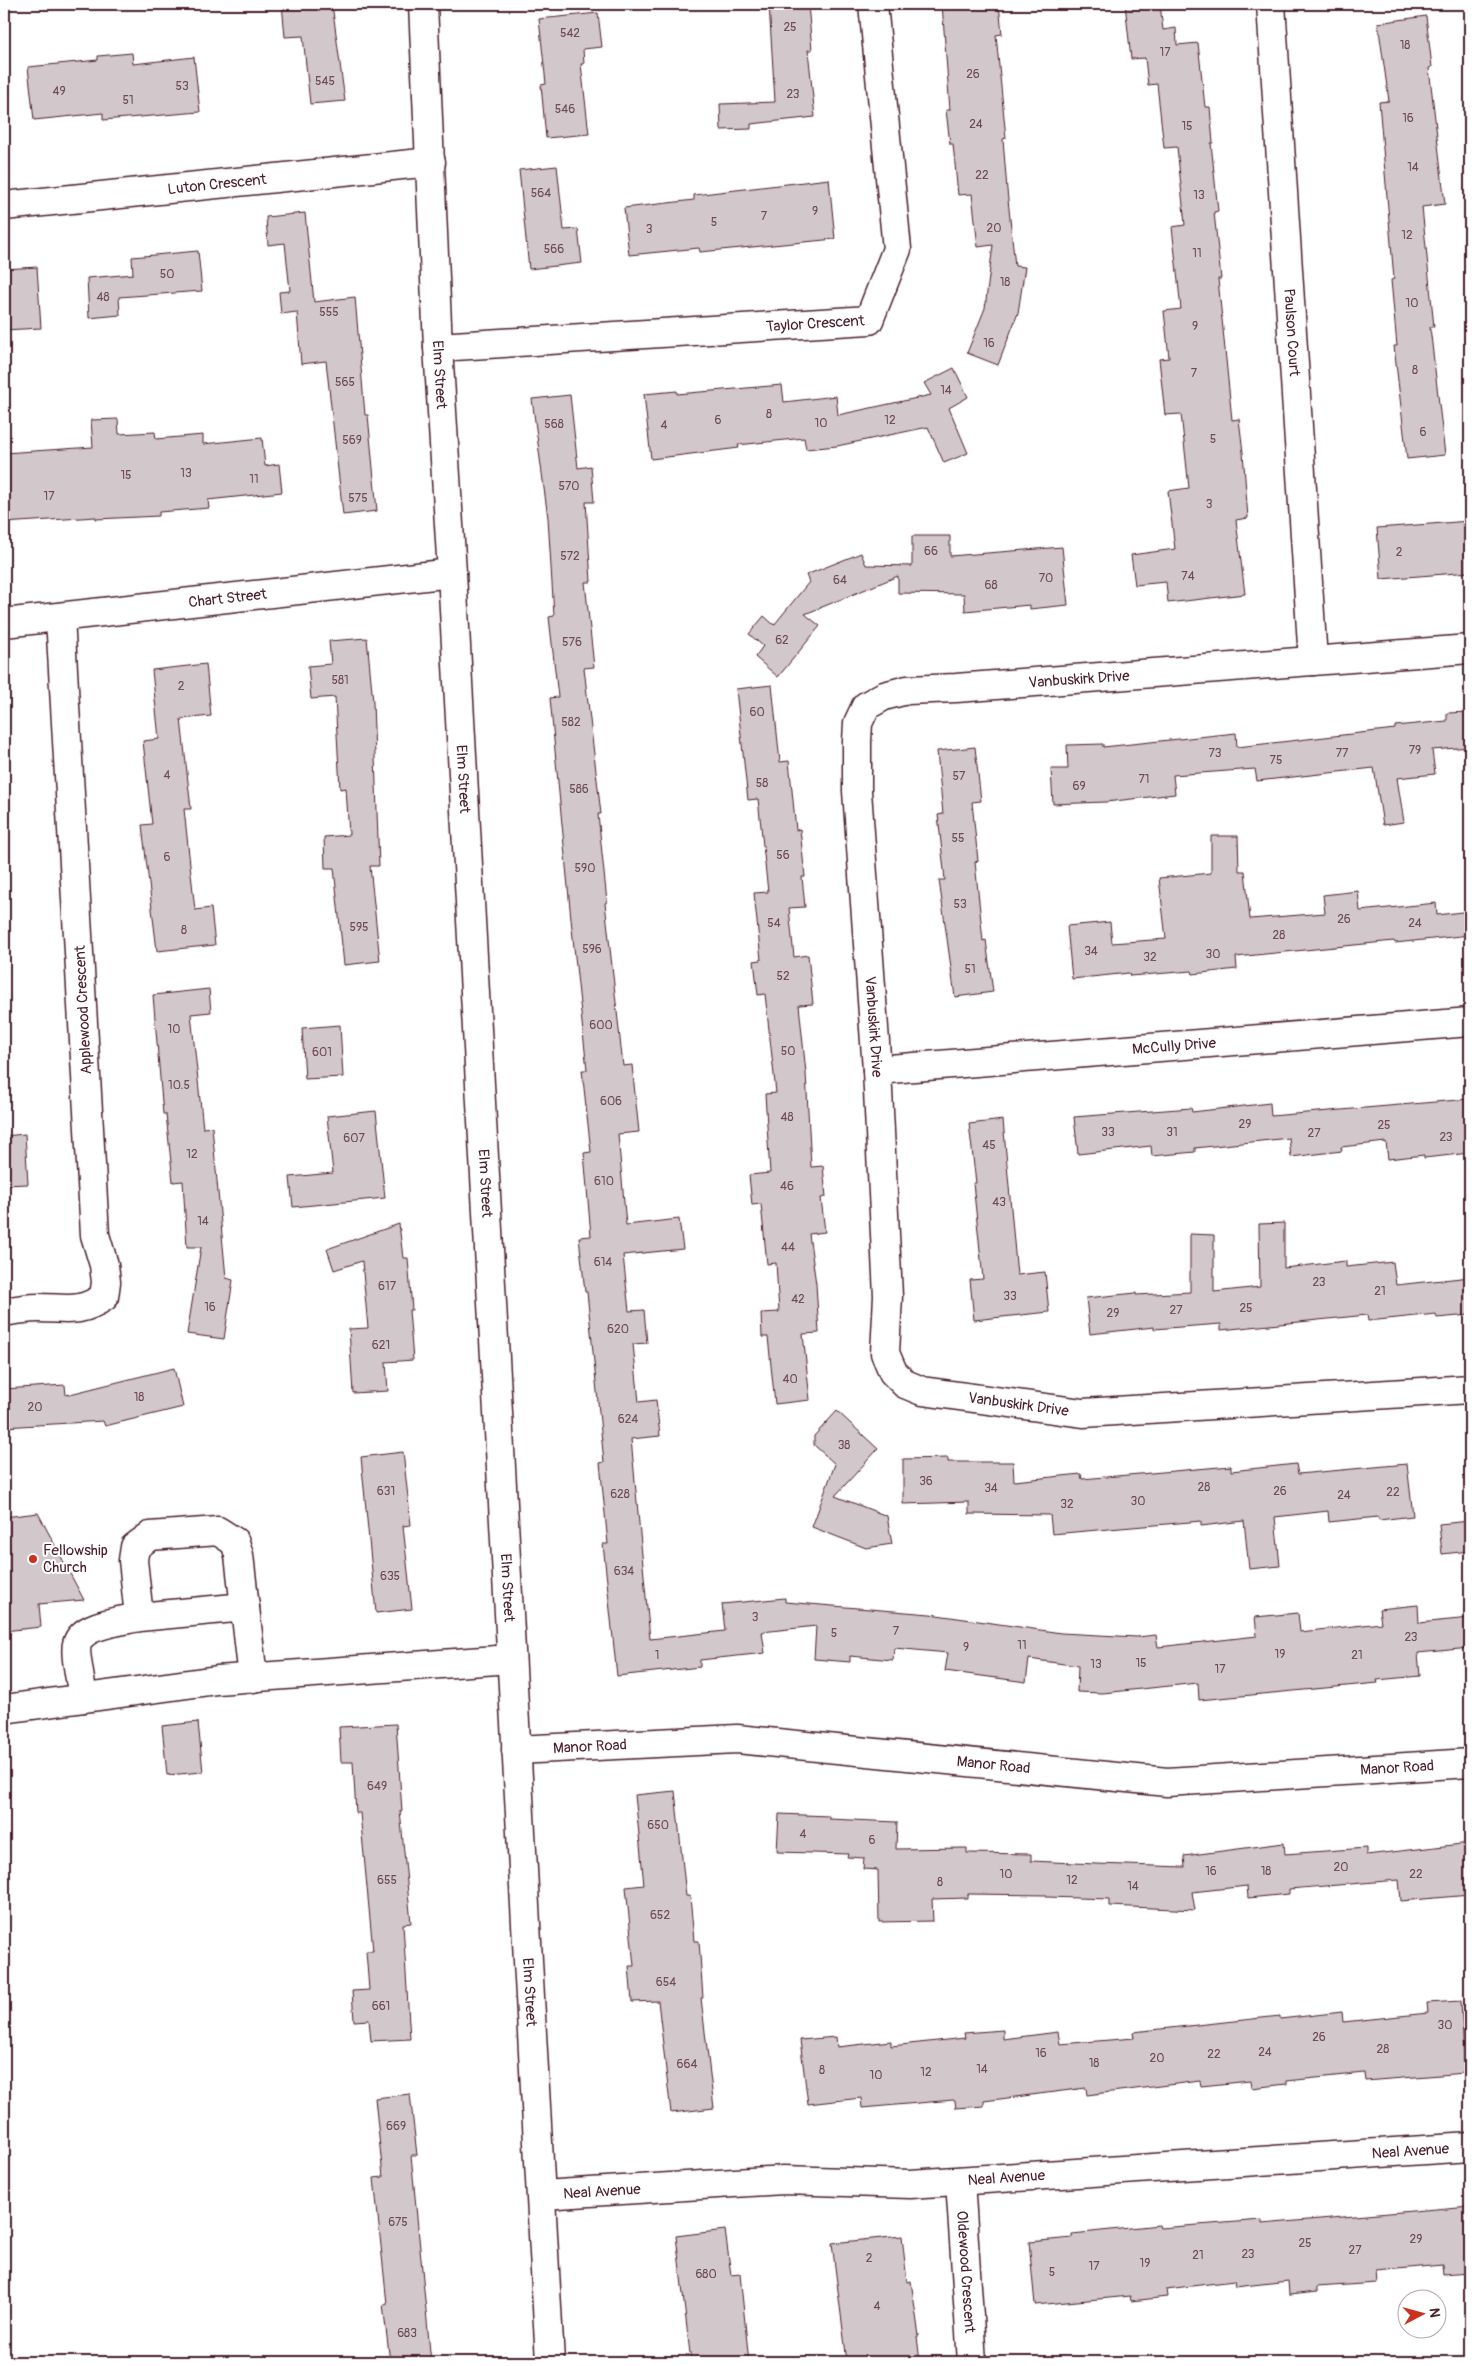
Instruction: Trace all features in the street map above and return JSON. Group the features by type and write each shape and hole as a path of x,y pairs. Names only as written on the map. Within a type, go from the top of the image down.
{"street":[{"name":"Elm Street","path":"423,4 438,347 550,2362"},
{"name":"Taylor Crescent","path":"438,347 869,320 897,249 873,4"},
{"name":"Paulson Court","path":"1271,4 1313,662"},
{"name":"Luton Crescent","path":"4,206 431,162"},
{"name":"Chart Street","path":"4,623 452,573"},
{"name":"Applewood Crescent","path":"4,1312 38,1308 72,1310 89,1307 104,1297 106,1282 95,1235 60,617"},
{"name":"Vanbuskirk Drive","path":"1470,648 1313,662 907,690 884,696 866,706 858,723 857,791 876,1070 888,1296 885,1353 893,1372 905,1384 922,1391 1083,1413 1470,1389"},
{"name":"McCully Drive","path":"876,1070 1470,1022"},
{"path":"139,1617 133,1560 135,1547 150,1536 218,1531 228,1536 235,1542 239,1555 253,1678"},
{"path":"83,1698 76,1644 83,1634 93,1628 139,1617 245,1607"},
{"path":"4,1709 217,1680 511,1659"},
{"name":"Manor Road","path":"516,1750 737,1739 1167,1782 1470,1762"},
{"name":"Neal Avenue","path":"542,2195 783,2180 910,2184 1470,2146"},
{"name":"Oldewood Crescent","path":"960,2181 972,2362"}],"building":[{"path":"282,4 332,4 345,101 310,104 303,36 285,37"},
{"path":"769,4 808,4 812,50 808,50 815,117 751,124 751,129 721,130 720,104 775,102"},
{"path":"942,4 999,4 1002,34 996,35 1006,138 1003,139 1007,190 1015,266 1025,267 1018,313 998,365 967,353 985,308 993,245 978,247 972,194 958,195 953,144 950,144 946,110 950,110"},
{"path":"1125,4 1160,4 1163,30 1176,28 1177,45 1198,43 1205,107 1210,107 1213,143 1211,143 1218,211 1214,212 1221,279 1218,279 1232,420 1239,419 1243,452 1248,518 1236,520 1245,594 1168,603 1166,582 1135,585 1131,555 1175,549 1168,491 1189,488 1181,414 1165,415 1159,359 1169,358 1164,311 1181,309 1172,227 1185,225 1177,147 1164,148 1157,84 1148,85 1145,58 1131,59"},
{"path":"598,13 602,47 583,49 584,64 581,64 589,134 546,138 541,85 546,84 539,19"},
{"path":"1426,16 1432,67 1429,68 1445,204 1422,207 1434,327 1430,327 1445,455 1407,459 1394,346 1397,346 1391,280 1394,279 1379,102 1389,101 1378,23"},
{"path":"132,53 133,64 194,57 200,112 103,120 103,113 34,120 28,67 98,60 98,56"},
{"path":"557,166 564,230 578,229 582,263 529,269 519,170"},
{"path":"829,179 835,239 700,252 699,248 629,255 624,208 694,200 694,195"},
{"path":"305,213 314,302 355,297 365,415 368,415 377,511 343,515 326,361 301,364 297,312 281,314 279,292 290,291 285,243 268,245 266,217"},
{"path":"198,251 202,291 119,297 120,315 89,318 87,278 133,274 132,257"},
{"path":"37,267 41,328 4,330 4,269"},
{"path":"954,368 968,397 949,408 968,453 944,463 928,427 837,446 806,449 804,438 738,445 739,448 651,459 644,394 677,391 677,394 782,385 784,402 836,396 838,415 931,395 924,383"},
{"path":"570,395 578,468 591,466 594,502 586,502 591,582 585,582 594,667 584,668 601,814 598,814 607,902 605,903 623,1066 632,1065 639,1132 618,1134 626,1225 679,1219 683,1249 623,1255 629,1311 644,1310 647,1343 633,1344 639,1402 656,1400 660,1436 631,1439 650,1639 725,1631 722,1604 785,1598 785,1602 930,1614 1061,1633 1137,1637 1156,1635 1158,1647 1257,1636 1255,1617 1298,1613 1300,1632 1381,1623 1379,1609 1418,1605 1419,1623 1470,1618 1470,1648 1418,1653 1420,1676 1377,1680 1378,1683 1199,1700 1198,1683 1103,1693 1077,1692 1078,1666 1029,1659 1026,1682 945,1671 948,1653 894,1648 893,1660 850,1656 850,1662 814,1659 816,1626 762,1632 765,1653 700,1660 700,1667 617,1676 603,1544 608,1544 600,1463 604,1462 587,1292 585,1292 579,1237 591,1236 584,1153 591,1152 582,1070 587,1070 550,698 558,697 549,617 554,616 548,518 532,399"},
{"path":"118,419 119,434 155,432 156,439 203,435 203,444 262,438 265,466 279,464 282,492 208,500 209,508 159,512 159,516 96,519 96,517 4,523 4,453 93,447 91,420"},
{"path":"1470,521 1470,572 1381,579 1377,528"},
{"path":"912,536 950,536 950,556 1062,547 1068,605 1030,609 1030,605 965,611 964,594 898,593 898,576 805,614 820,626 778,677 755,657 763,646 749,634 764,616 774,625 809,582 806,575 861,553 866,565 912,566"},
{"path":"367,638 373,702 379,866 370,866 380,961 344,965 334,868 325,868 324,837 349,835 346,788 340,789 335,697 311,699 308,666 331,664 329,641"},
{"path":"206,664 211,716 181,719 191,809 184,809 195,910 211,908 215,945 157,951 142,825 152,824 143,741 159,739 152,670"},
{"path":"772,685 780,762 789,761 796,830 800,829 805,877 802,877 805,907 789,908 794,957 808,955 813,1004 799,1005 806,1073 811,1167 823,1166 826,1197 821,1198 825,1232 809,1234 816,1284 819,1333 803,1334 810,1400 775,1404 768,1337 762,1337 761,1313 779,1312 776,1263 767,1264 761,1204 752,1205 749,1175 770,1173 765,1094 776,1093 765,994 758,995 754,961 761,960 754,893 768,892 758,799 748,800 736,689"},
{"path":"1470,712 1470,747 1432,750 1435,774 1397,778 1404,822 1383,825 1374,768 1257,781 1255,769 1173,775 1175,794 1106,802 1053,804 1051,769 1068,769 1067,745 1103,744 1103,747 1236,733 1237,747 1395,729 1395,726 1447,721 1447,713"},
{"path":"975,747 981,801 972,802 978,861 975,862 983,941 986,940 993,992 955,997 939,880 945,880 938,815 943,814 937,751"},
{"path":"1211,836 1238,836 1239,871 1245,871 1250,919 1325,913 1323,895 1358,891 1360,911 1436,903 1437,915 1470,911 1470,935 1236,957 1237,969 1193,974 1192,971 1130,976 1129,973 1072,979 1067,926 1110,922 1112,943 1166,939 1159,878 1211,873"},
{"path":"209,989 211,1012 191,1014 203,1128 212,1127 226,1278 233,1280 224,1339 187,1334 201,1247 187,1247 183,1181 173,1182 166,1114 163,1114 153,995"},
{"path":"340,1025 343,1077 305,1079 302,1028"},
{"path":"1470,1099 1470,1153 1424,1158 1424,1155 1388,1159 1386,1142 1341,1147 1342,1151 1291,1157 1289,1138 1195,1148 1195,1152 1152,1156 1151,1146 1078,1154 1074,1117 1191,1108 1192,1112 1270,1103 1271,1116"},
{"path":"376,1111 385,1198 293,1207 290,1177 333,1173 327,1116"},
{"path":"1003,1120 1017,1275 1045,1272 1049,1312 974,1320 970,1280 983,1279 973,1183 976,1183 969,1124"},
{"path":"25,1134 28,1184 4,1185 4,1136"},
{"path":"1284,1223 1284,1268 1346,1261 1346,1267 1393,1262 1396,1285 1470,1277 1470,1315 1437,1318 1436,1314 1368,1321 1367,1315 1221,1330 1221,1324 1154,1329 1154,1327 1090,1334 1086,1298 1136,1293 1136,1295 1190,1292 1190,1234 1214,1235 1214,1292 1260,1287 1259,1224"},
{"path":"399,1224 403,1258 408,1258 412,1310 409,1310 413,1360 386,1362 388,1391 353,1393 349,1329 368,1328 362,1261 334,1270 327,1249"},
{"path":"174,1368 183,1407 105,1426 103,1421 4,1427 4,1389 65,1385 66,1395"},
{"path":"837,1411 878,1449 835,1496 887,1516 892,1544 866,1548 812,1527 835,1464 814,1445 814,1436"},
{"path":"403,1452 411,1525 403,1526 412,1609 376,1613 361,1457"},
{"path":"948,1458 948,1462 1013,1462 1014,1481 1081,1474 1082,1479 1231,1466 1231,1471 1296,1464 1298,1474 1407,1464 1413,1516 1379,1520 1378,1517 1329,1522 1328,1511 1275,1517 1280,1566 1249,1569 1244,1521 1201,1526 1201,1521 1052,1534 1050,1515 969,1514 969,1502 903,1504 903,1459"},
{"name":"Fellowship Church","path":"38,1513 84,1600 39,1604 41,1627 4,1631 4,1517"},
{"path":"1470,1521 1470,1551 1442,1554 1439,1524"},
{"path":"198,1722 203,1772 167,1775 162,1726"},
{"path":"396,1724 402,1811 400,1811 411,1923 403,1924 410,2039 371,2041 369,2020 354,2021 352,1991 369,1990 366,1951 373,1951 360,1813 356,1813 353,1762 341,1762 339,1727"},
{"path":"675,1791 686,1896 690,1896 694,1941 699,1941 703,1998 701,1998 714,2108 671,2113 658,2001 632,2002 629,1966 634,1966 626,1887 644,1885 635,1795"},
{"path":"779,1814 829,1816 829,1819 897,1822 896,1849 967,1848 967,1853 1031,1854 1031,1861 1096,1864 1185,1867 1184,1856 1284,1843 1285,1854 1366,1848 1366,1855 1470,1843 1470,1895 1401,1901 1399,1880 1289,1889 1289,1894 1248,1898 1247,1886 1192,1892 1195,1910 1109,1906 1109,1899 1047,1897 1047,1895 968,1894 968,1898 932,1899 933,1921 879,1922 878,1870 863,1869 864,1858 847,1857 848,1854 777,1852"},
{"path":"1461,2001 1465,2073 1365,2081 1364,2073 1287,2081 1287,2084 1251,2088 1250,2081 1201,2086 1200,2081 1087,2095 1086,2088 984,2101 984,2106 956,2108 955,2101 953,2100 862,2108 861,2098 808,2104 800,2040 836,2037 837,2047 891,2041 891,2046 965,2038 964,2033 1003,2030 1003,2039 1058,2032 1060,2044 1134,2038 1133,2032 1280,2016 1280,2019 1342,2012 1343,2022 1428,2013 1427,2003"},
{"path":"410,2094 417,2155 411,2155 431,2362 390,2362 383,2304 387,2304 374,2178 383,2177 375,2098"},
{"path":"1470,2206 1470,2272 1443,2274 1442,2265 1376,2271 1377,2283 1317,2287 1317,2292 1289,2295 1288,2281 1235,2287 1234,2281 1166,2289 1167,2297 1131,2301 1130,2296 1035,2305 1029,2242 1072,2238 1072,2234 1159,2225 1160,2228 1262,2220 1262,2224"},
{"path":"725,2230 731,2275 740,2274 749,2362 691,2362 676,2236"},
{"path":"902,2236 907,2282 911,2281 919,2336 917,2336 920,2362 847,2362 832,2243"}],"place":[{"name":"Fellowship Church","path":"33,1559"}]}
